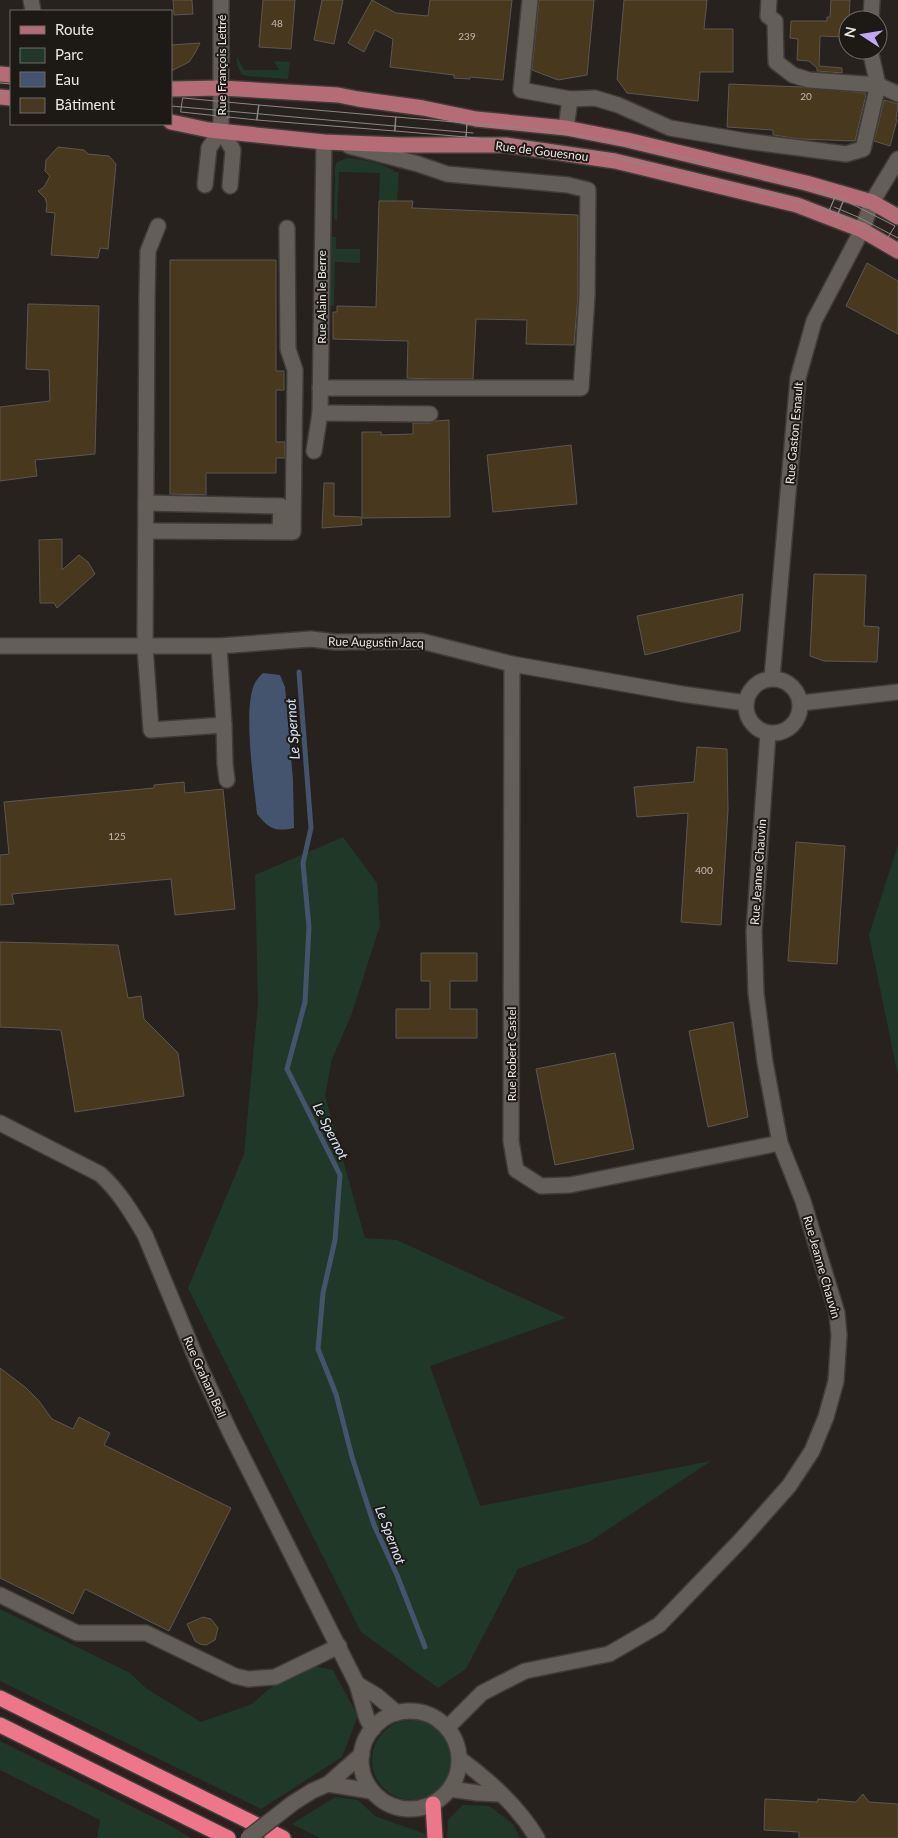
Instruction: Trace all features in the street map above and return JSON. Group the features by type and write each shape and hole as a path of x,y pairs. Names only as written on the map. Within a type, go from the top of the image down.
{"highway":[{"path":"0,1698 283,1838"},
{"path":"0,1725 228,1838"},
{"path":"433,1804 435,1838"}],"main road":[{"name":"Rue de Gouesnou","path":"172,89 221,88 338,95 358,100 423,108 476,119 566,128 806,182 872,202 898,217"},
{"name":"Rue de Gouesnou","path":"172,122 221,130 331,142 399,145 506,145 615,161 797,204 862,230 898,251"}],"street":[{"name":"Rue François Lettré","path":"221,0 221,130"},
{"path":"530,0 521,90 570,99 596,98 618,105 670,128 746,141 846,154 863,149 878,85 872,60"},
{"path":"768,0 768,16 775,21 776,62 793,75 809,80 878,85 898,94"},
{"path":"566,128 570,99"},
{"path":"205,185 209,148 221,130 233,150 230,186"},
{"path":"320,388 581,388 587,296 588,190 568,184 447,174 418,164 331,142"},
{"name":"Rue Alain le Berre","path":"314,451 320,413 331,142"},
{"name":"Rue Gaston Esnault","path":"772,678 798,378 814,321 862,230 872,202 898,158"},
{"path":"158,226 148,251 145,647 151,730 224,725"},
{"path":"146,531 293,532 296,370 288,349 287,228"},
{"path":"320,413 430,414"},
{"path":"146,503 281,506 280,531"},
{"name":"Rue Augustin Jacq","path":"0,646 219,646 311,639 335,642 421,640 512,664 682,694 746,703"},
{"path":"219,646 225,764 228,780"},
{"name":"Rue Robert Castel","path":"512,664 511,1141 516,1170 541,1186 570,1185 780,1143"},
{"path":"772,678 782,680 791,685 798,693 801,703 799,716 792,726 781,733 768,733 758,730 751,723 746,713 748,694 754,686 763,680 772,678"},
{"path":"801,703 898,692"},
{"name":"Rue Jeanne Chauvin","path":"447,1728 482,1693 525,1671 609,1654 659,1625 741,1540 789,1486 812,1451 826,1417 836,1381 839,1335 837,1313 804,1201 780,1143 765,1062 756,993 754,940 757,874 768,733"},
{"name":"Rue Graham Bell","path":"0,1124 100,1174 110,1183 135,1217 149,1244 199,1365 229,1430 357,1684 372,1729"},
{"path":"0,1595 77,1633 146,1634 235,1676 248,1679 275,1677 339,1646"},
{"path":"357,1684 377,1696 397,1713"},
{"path":"328,1784 371,1791 387,1803 398,1807 422,1808 433,1804 450,1789 457,1775 460,1759 457,1744 447,1728 440,1721 426,1714 412,1711 397,1713 384,1719 372,1729 362,1754 362,1766 371,1791"},
{"path":"248,1838 312,1791 328,1784 362,1754"},
{"path":"460,1759 485,1778 515,1806 537,1838"},
{"path":"450,1789 500,1794"}],"green space":[{"path":"237,57 244,70 279,70 274,61 290,62 288,79 241,74 237,64"},
{"path":"347,158 371,162 394,170 394,172 399,172 397,201 379,201 380,173 339,172 337,220 334,219 335,167 337,162"},
{"path":"331,237 336,237 336,249 360,249 360,263 335,262 334,306 329,305"},
{"path":"343,837 377,883 380,925 351,1016 332,1059 325,1096 365,1238 397,1240 566,1318 430,1366 480,1506 711,1461 589,1542 518,1569 466,1669 438,1688 361,1632 188,1288 244,1154 258,1003 255,875"},
{"path":"898,845 898,1076 869,935"},
{"path":"0,1609 130,1673 147,1689 201,1722 252,1704 270,1688 314,1666 333,1670 358,1716 342,1757 261,1809 0,1681"},
{"path":"412,1720 427,1723 440,1732 449,1745 452,1760 449,1775 440,1788 427,1797 412,1800 397,1797 384,1788 375,1775 372,1760 375,1745 384,1732 397,1723"},
{"path":"0,1741 171,1826 191,1838 97,1838 100,1820 0,1770"},
{"path":"335,1797 358,1800 375,1816 428,1835 429,1838 320,1838 292,1824"},
{"path":"463,1805 489,1806 513,1824 520,1838 447,1838 448,1820"}],"water":[{"path":"263,673 280,675 285,687 293,780 294,828 282,830 269,826 257,814 250,748 249,712 254,685"}],"building":[{"path":"173,0 192,0 193,14 174,15"},
{"path":"263,0 295,0 291,49 259,47"},
{"path":"322,0 343,0 334,44 314,40"},
{"path":"372,0 396,13 428,16 430,0 512,0 503,80 470,77 470,79 454,78 454,75 390,67 393,39 375,30 364,52 348,43"},
{"path":"539,0 594,0 587,75 558,80 532,70"},
{"path":"624,0 707,0 704,29 733,29 733,72 700,72 698,101 627,93 617,79"},
{"path":"831,0 850,0 849,10 838,10 838,37 820,36 819,66 842,68 842,73 817,71 817,68 809,61 797,60 798,39 790,38 791,21 827,21 827,17 830,17"},
{"path":"200,43 189,62 172,70 172,45"},
{"path":"729,84 802,87 865,93 855,141 800,139 773,135 773,130 727,127"},
{"path":"884,100 898,104 897,120 890,146 874,141"},
{"path":"58,147 84,150 88,154 109,156 116,164 108,249 100,248 98,258 51,255 55,213 46,212 47,204 45,198 38,191 44,187 50,176 45,171 46,160"},
{"path":"379,201 413,201 412,208 578,215 578,296 574,345 526,344 527,320 476,319 473,379 431,379 407,378 408,341 333,339 333,312 337,312 337,306 376,307"},
{"path":"170,260 276,260 276,371 284,371 284,390 276,390 276,442 285,442 285,458 276,458 276,473 206,473 206,495 170,494"},
{"path":"867,263 898,281 898,334 846,306"},
{"path":"28,304 99,306 95,454 35,460 37,476 0,481 0,407 50,401 49,370 26,369"},
{"path":"449,420 450,517 362,518 362,432 381,432 381,435 413,434 413,423"},
{"path":"571,445 577,504 493,512 487,455"},
{"path":"324,483 334,483 334,516 361,517 362,525 322,528"},
{"path":"62,539 62,570 79,555 88,562 95,574 57,608 54,603 40,603 39,540"},
{"path":"814,574 866,575 864,626 879,627 877,662 824,661 810,656"},
{"path":"743,594 740,631 645,655 637,616"},
{"path":"697,747 727,749 728,810 721,925 681,922 688,813 637,817 634,787 694,782"},
{"path":"184,782 185,793 223,789 235,909 175,915 171,879 12,894 14,904 0,905 0,855 9,854 4,802 154,788 154,785"},
{"path":"796,842 845,846 837,964 788,961"},
{"path":"0,942 118,945 128,998 141,996 144,1019 178,1053 184,1096 75,1112 61,1030 0,1027"},
{"path":"421,953 477,953 477,981 450,981 450,1009 477,1009 477,1038 396,1038 396,1009 430,1009 430,981 421,981"},
{"path":"733,1022 748,1117 708,1127 689,1031"},
{"path":"615,1053 634,1149 555,1165 536,1069"},
{"path":"0,1368 25,1387 39,1401 52,1419 73,1429 79,1417 110,1433 104,1445 231,1508 169,1631 85,1589 73,1614 0,1578"},
{"path":"203,1617 211,1619 218,1628 215,1640 206,1645 195,1641 187,1624"},
{"path":"863,1794 869,1802 898,1804 898,1838 799,1838 799,1832 764,1830 765,1799 817,1802 818,1799 856,1802"}],"waterway":[{"name":"Le Spernot","path":"299,672 311,828 303,863 309,927 305,1002 287,1069 340,1175 335,1240 323,1293 318,1349 336,1394 352,1457 374,1525 397,1575 425,1647"}],"tram line":[{"path":"0,83 10,84"},
{"path":"0,93 10,94"},
{"path":"183,98 259,105 257,120 181,112 183,98"},
{"path":"259,105 396,117 395,131 257,120 259,105"},
{"path":"172,106 473,133"},
{"path":"396,117 467,123 466,137 395,131 396,117"},
{"path":"835,197 829,211 787,198 596,153 520,142 466,137 467,123 543,130 604,140 782,181 813,189 844,200 838,214 829,211 835,197"},
{"path":"844,200 895,226 887,239 838,214 844,200"},
{"path":"834,207 898,238"}]}
